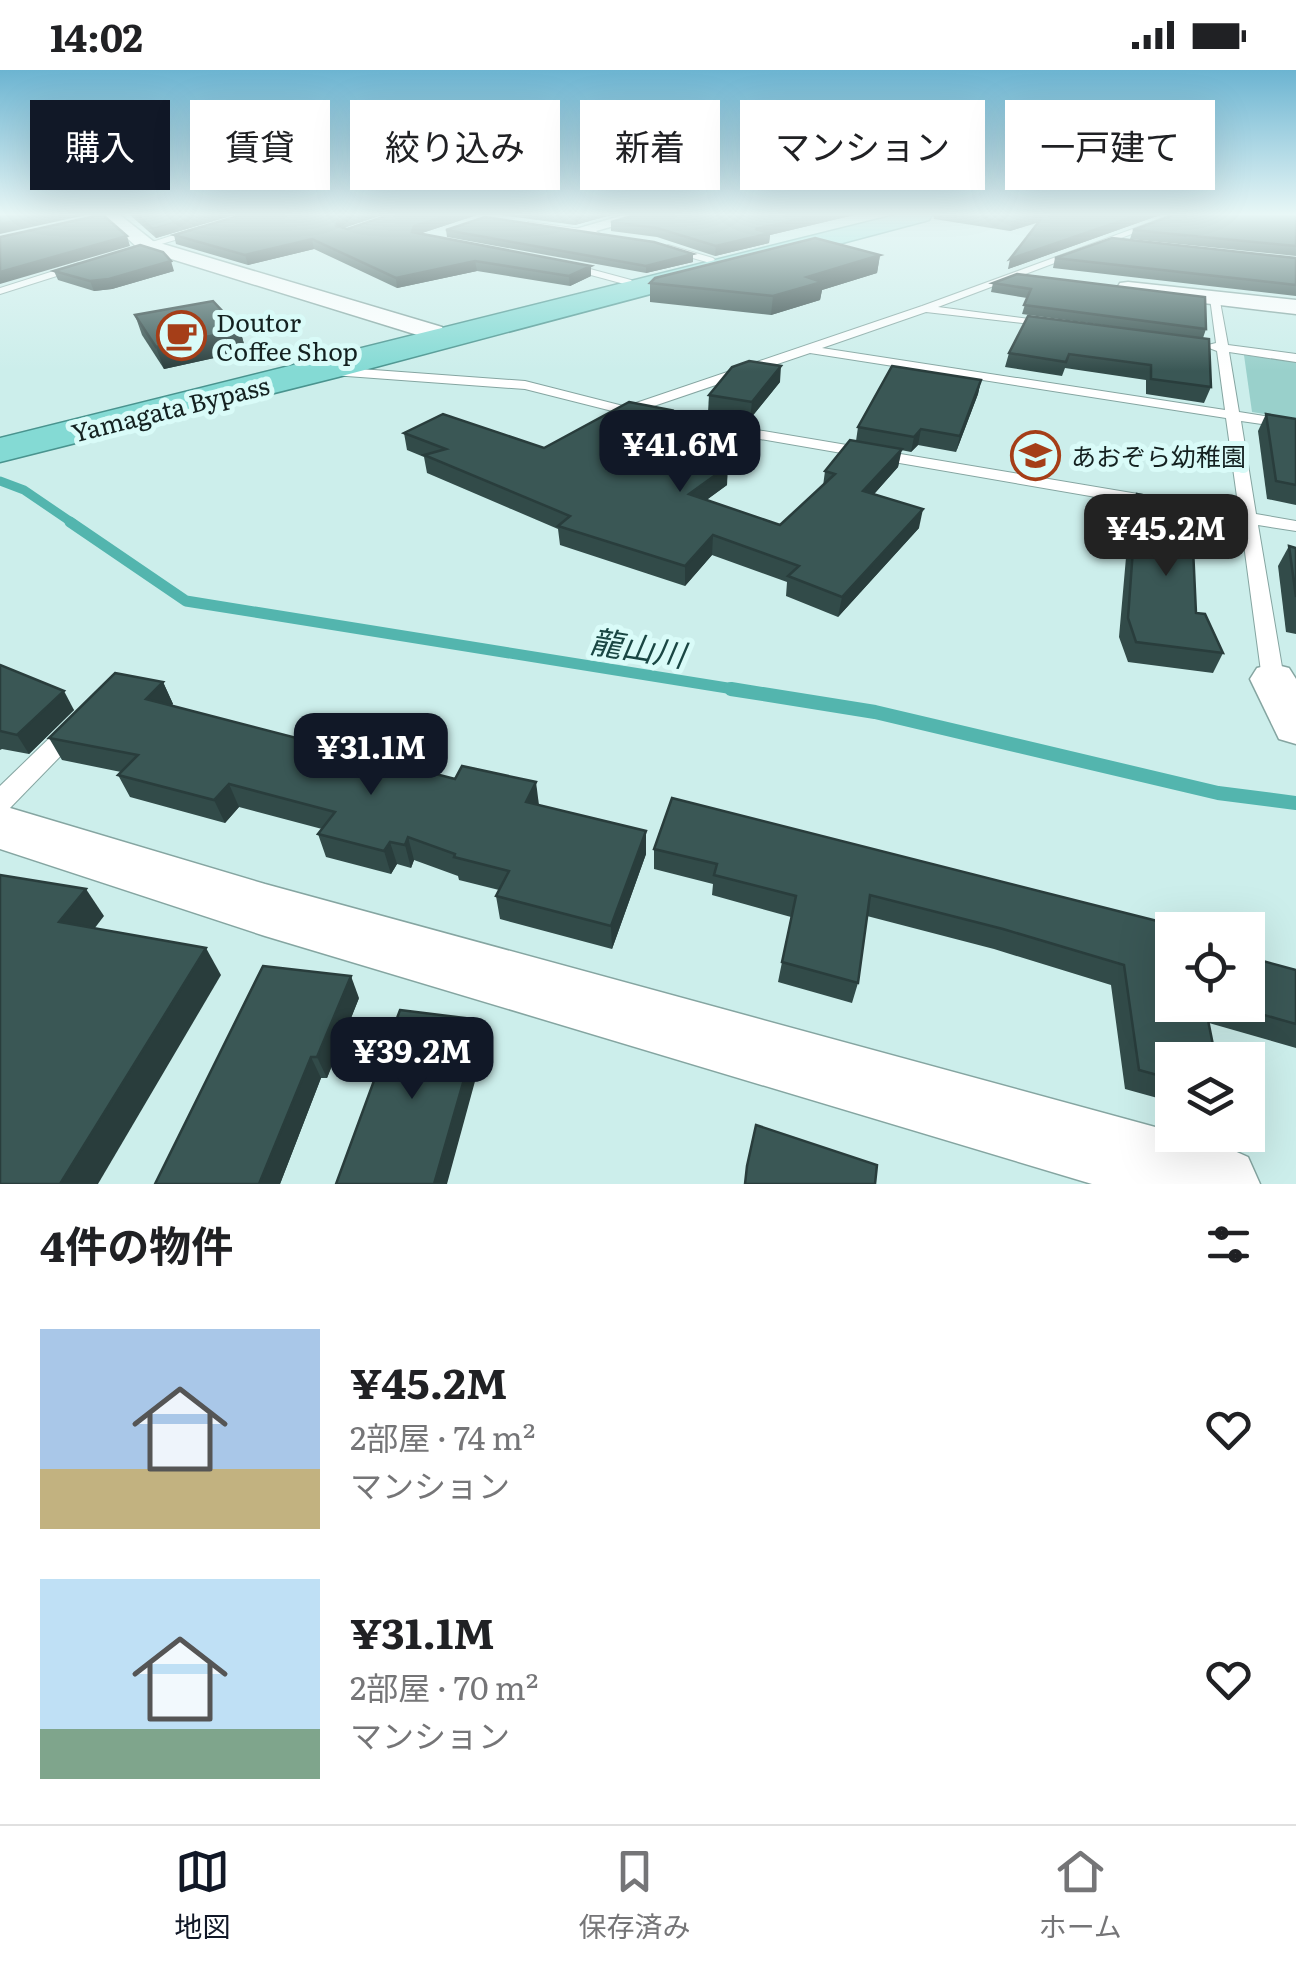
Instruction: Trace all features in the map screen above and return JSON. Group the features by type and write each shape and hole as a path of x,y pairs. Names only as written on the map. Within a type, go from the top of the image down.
{"highway":[{"name":"Yamagata Bypass","path":"0,435 433,332 684,267"},
{"name":"Yamagata Bypass","path":"0,450 722,267"}],"street":[{"path":"204,267 433,332"},
{"path":"1016,274 1296,307"},
{"path":"1273,679 1296,727"},
{"path":"0,827 266,910 1221,1184"}],"lane":[{"path":"0,291 75,267"},
{"path":"568,267 628,282"},
{"path":"644,416 641,406 1036,267"},
{"path":"1215,298 1273,679"},
{"path":"926,308 1064,327"},
{"path":"1202,345 1296,358"},
{"path":"807,349 1296,425"},
{"path":"326,370 525,385 644,416 1296,526"},
{"path":"0,802 91,712"}],"shaded area":[{"path":"1244,355 1296,362 1296,419 1252,412"}],"building":[{"path":"67,267 150,267 90,281 54,271"},
{"path":"372,267 447,267 396,278"},
{"path":"513,267 589,267 569,276"},
{"path":"699,267 840,267 807,277 822,282 773,296 650,283 655,278"},
{"path":"1135,267 1296,267 1296,285"},
{"path":"1017,274 1205,297 1206,329 1024,305 1031,289 993,283"},
{"path":"213,301 240,330 156,347 135,315"},
{"path":"1028,316 1209,339 1211,387 1151,379 1151,365 1069,354 1066,362 1009,353"},
{"path":"749,361 781,366 752,402 709,395 732,367"},
{"path":"892,366 981,380 960,436 921,429 914,437 858,427"},
{"path":"629,402 671,410 629,435 728,466 689,494 780,525 835,474 825,471 850,440 902,449 863,491 923,509 842,597 788,576 799,566 713,535 685,566 558,526 570,516 424,455 446,449 404,433 443,414 544,448"},
{"path":"1266,414 1296,419 1296,485 1276,481"},
{"path":"1137,494 1191,505 1196,613 1205,614 1223,653 1136,642 1128,618"},
{"path":"1289,546 1296,548 1296,597"},
{"path":"0,665 64,691 17,735 0,731"},
{"path":"115,673 163,682 146,699 455,779 462,766 536,782 526,802 646,831 611,926 496,896 509,871 454,857 455,854 408,837 405,845 390,842 384,851 318,834 335,812 229,784 214,800 118,775 138,755 49,738"},
{"path":"672,798 1155,920 1155,1022 1208,1022 1212,1042 1155,1042 1155,1074 1139,1070 1124,965 870,895 858,983 782,962 796,896 714,875 717,864 654,849"},
{"path":"0,875 86,889 59,922 206,948 60,1184 0,1184"},
{"path":"1265,962 1296,970 1296,1024 1265,1015"},
{"path":"263,966 351,976 317,1057 311,1057 259,1184 155,1184"},
{"path":"400,1010 481,1020 434,1184 336,1184"},
{"path":"756,1125 877,1165 875,1184 745,1184"}],"waterway":[{"name":"龍山川","path":"0,481 24,490 74,524"},
{"name":"龍山川","path":"70,522 186,601 746,691"},
{"name":"龍山川","path":"731,689 875,712 1218,793 1296,803"}],"place":[{"name":"Doutor Coffee Shop","path":"181,335"},
{"name":"あおぞら幼稚園","path":"1036,455"}]}
